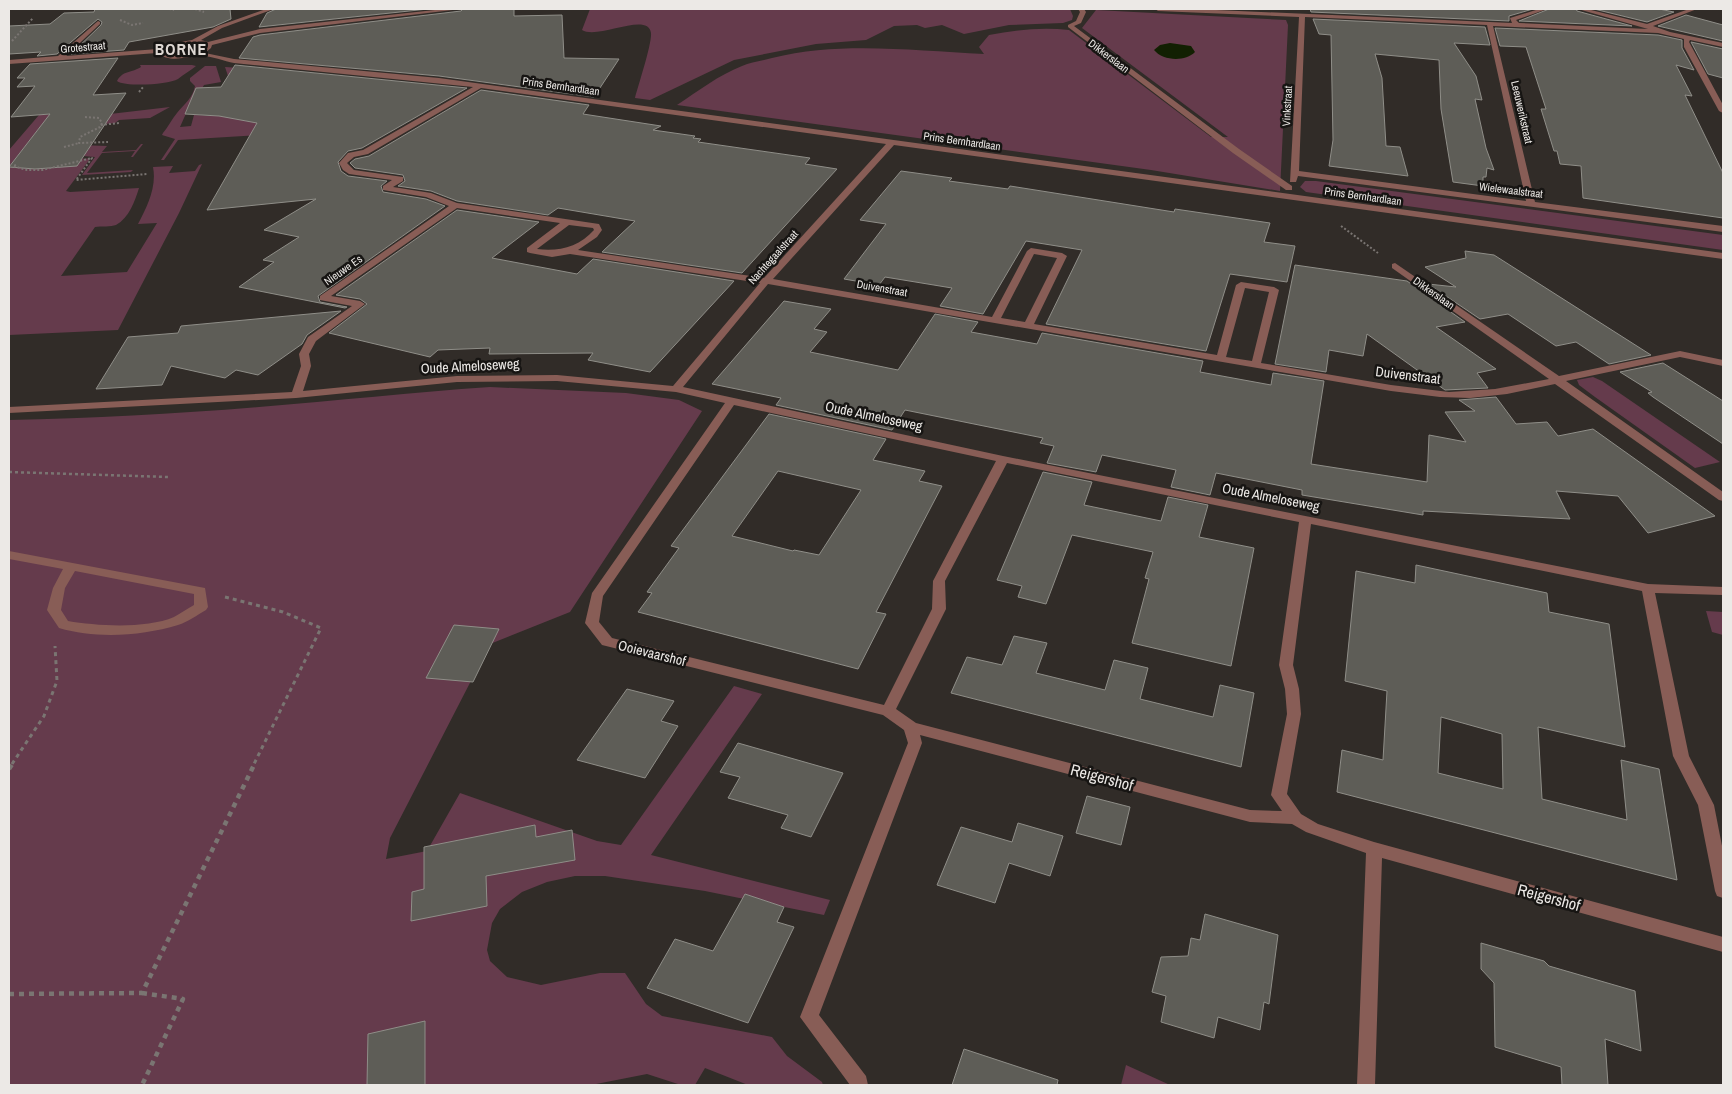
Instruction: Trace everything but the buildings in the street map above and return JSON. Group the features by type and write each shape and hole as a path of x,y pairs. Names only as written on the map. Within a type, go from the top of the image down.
{"street":[{"path":"159,51 174,44 194,41 220,27 271,9"},
{"path":"194,41 208,44 260,31 458,9"},
{"name":"Dikkerslaan","path":"1081,9 1083,12 1079,22 1070,26 1236,151 1290,188"},
{"path":"1158,9 1657,32 1723,45"},
{"path":"1352,9 1357,18"},
{"path":"1518,26 1512,20 1544,9"},
{"path":"1581,9 1647,26 1657,32"},
{"path":"1647,26 1694,9"},
{"name":"Vinkstraat","path":"1287,197 1295,173 1302,15"},
{"path":"59,59 98,22"},
{"name":"Leeuwerikstraat","path":"1490,25 1531,204"},
{"path":"1689,37 1686,42 1687,46 1723,111"},
{"path":"197,54 208,48 208,44"},
{"name":"Grotestraat","path":"9,62 159,51"},
{"name":"Prins Bernhardlaan","path":"159,51 161,54 170,56 197,54 234,61 340,69 479,86 1723,256"},
{"path":"479,86 365,152 351,155 343,163 352,172 400,179 386,188 428,195 455,205 596,226 598,230 594,235 570,251"},
{"name":"Nachtegaalstraat","path":"676,389 766,281 891,143"},
{"name":"Wielewaalstraat","path":"1295,173 1723,229"},
{"name":"Nieuwe Es","path":"296,395 306,366 304,354 312,339 360,304 323,298 455,205"},
{"path":"568,221 530,250 552,254 570,251 766,281"},
{"path":"995,320 1031,251 1062,256 1028,326"},
{"name":"Dikkerslaan","path":"1395,266 1723,497"},
{"name":"Duivenstraat","path":"766,281 1391,388 1455,395 1494,393 1556,380"},
{"path":"1221,358 1241,285 1274,290 1256,364"},
{"path":"1556,380 1680,354 1723,363"},
{"name":"Oude Almeloseweg","path":"9,410 99,407 296,395 457,379 557,378 676,389 1003,459 1648,588 1723,591"},
{"name":"Ooievaarshof","path":"730,401 597,596 592,623 607,642 888,711 911,727"},
{"path":"888,711 939,610 938,581 1003,459"},
{"name":"Reigershof","path":"1306,519 1286,665 1292,689 1294,714 1279,794 1295,818 1312,828 1374,849 1723,945"},
{"path":"9,555 71,567 200,592 201,607 176,621 142,628 96,630 64,625 54,610 59,588 71,567"},
{"path":"1648,588 1681,756 1706,805 1723,891"},
{"path":"859,1085 859,1082 832,1044 809,1017 915,743 911,727"},
{"name":"Reigershof","path":"911,727 1250,816 1295,818"},
{"path":"1366,1085 1374,849"}],"path":[{"path":"169,9 174,10"},
{"path":"20,40 11,41 33,18"},
{"path":"120,20 132,25 143,23"},
{"path":"139,92 144,86"},
{"path":"85,117 94,116 99,118 102,121 101,125"},
{"path":"79,143 80,138 85,133 101,125 120,123"},
{"path":"64,147 79,143 108,142"},
{"path":"16,165 13,166 24,170 47,169 68,165 84,157 92,158 76,180 147,174"},
{"path":"1319,202 1318,209 1395,266"},
{"path":"9,472 168,477"},
{"path":"142,993 322,628 283,612 247,601 200,592"},
{"path":"9,769 44,716 57,681 55,644 64,625"},
{"path":"9,994 142,993 183,999 142,1085"}],"shaded area":[{"path":"590,9 1070,9 1073,16 1072,20 1063,23 1009,25 964,34 942,25 925,28 917,25 894,26 866,40 816,44 734,60 650,100 635,98 651,38 648,27 632,25 599,32 582,30"},
{"path":"1096,10 1286,20 1288,25 1280,191 1151,170 677,105 733,70 749,63 772,58 798,53 851,48 984,54 979,47 989,35 1029,30 1059,29 1069,30 1211,137 1228,137 1082,28"},
{"path":"1170,43 1191,46 1195,52 1180,59 1174,59 1158,54 1154,50 1160,45"},
{"path":"140,65 196,66 178,79 165,83 137,85 117,81 125,73 141,67"},
{"path":"205,66 216,66 221,82 204,85 191,108 188,109 180,127 191,126 194,115 220,116 230,82 225,67 273,70 278,134 178,140 164,160 161,160 175,139 162,135 192,94 195,86 190,81 190,78"},
{"path":"170,107 150,118 119,120 115,123 104,124 110,114"},
{"path":"55,114 43,123 15,159 14,163 32,169 71,160 90,159 66,191 139,188 125,218 116,225 95,227 61,276 127,272 157,223 138,224 148,204 154,182 153,167 173,166 169,173 195,171 202,164 179,213 118,330 9,335 9,150 39,115"},
{"path":"143,144 133,157 131,157 135,151 102,153 87,173 133,170 131,172 82,175 95,157 83,156 89,149 78,145 107,146 102,152 136,150"},
{"path":"1305,181 1723,235 1723,250 1306,192 1300,187"},
{"path":"1593,377 1602,381 1720,462 1695,468 1595,397 1579,385 1577,380"},
{"path":"490,387 626,393 679,400 702,411 570,612 490,644 390,838 386,859 427,851 460,793 597,841 621,845 734,686 762,694 651,855 830,900 824,915 705,891 605,876 575,876 547,882 522,892 500,909 492,923 487,950 490,961 507,977 541,985 600,973 625,973 646,1004 662,1016 772,1037 787,1056 822,1082 823,1085 748,1085 705,1068 695,1085 681,1085 647,1074 591,1085 9,1085 9,420 197,412"},
{"path":"1706,611 1723,612 1723,635 1712,632"},
{"path":"1126,1065 1170,1085 1121,1085"}],"district":[{"name":"BORNE","path":"181,49"}]}
